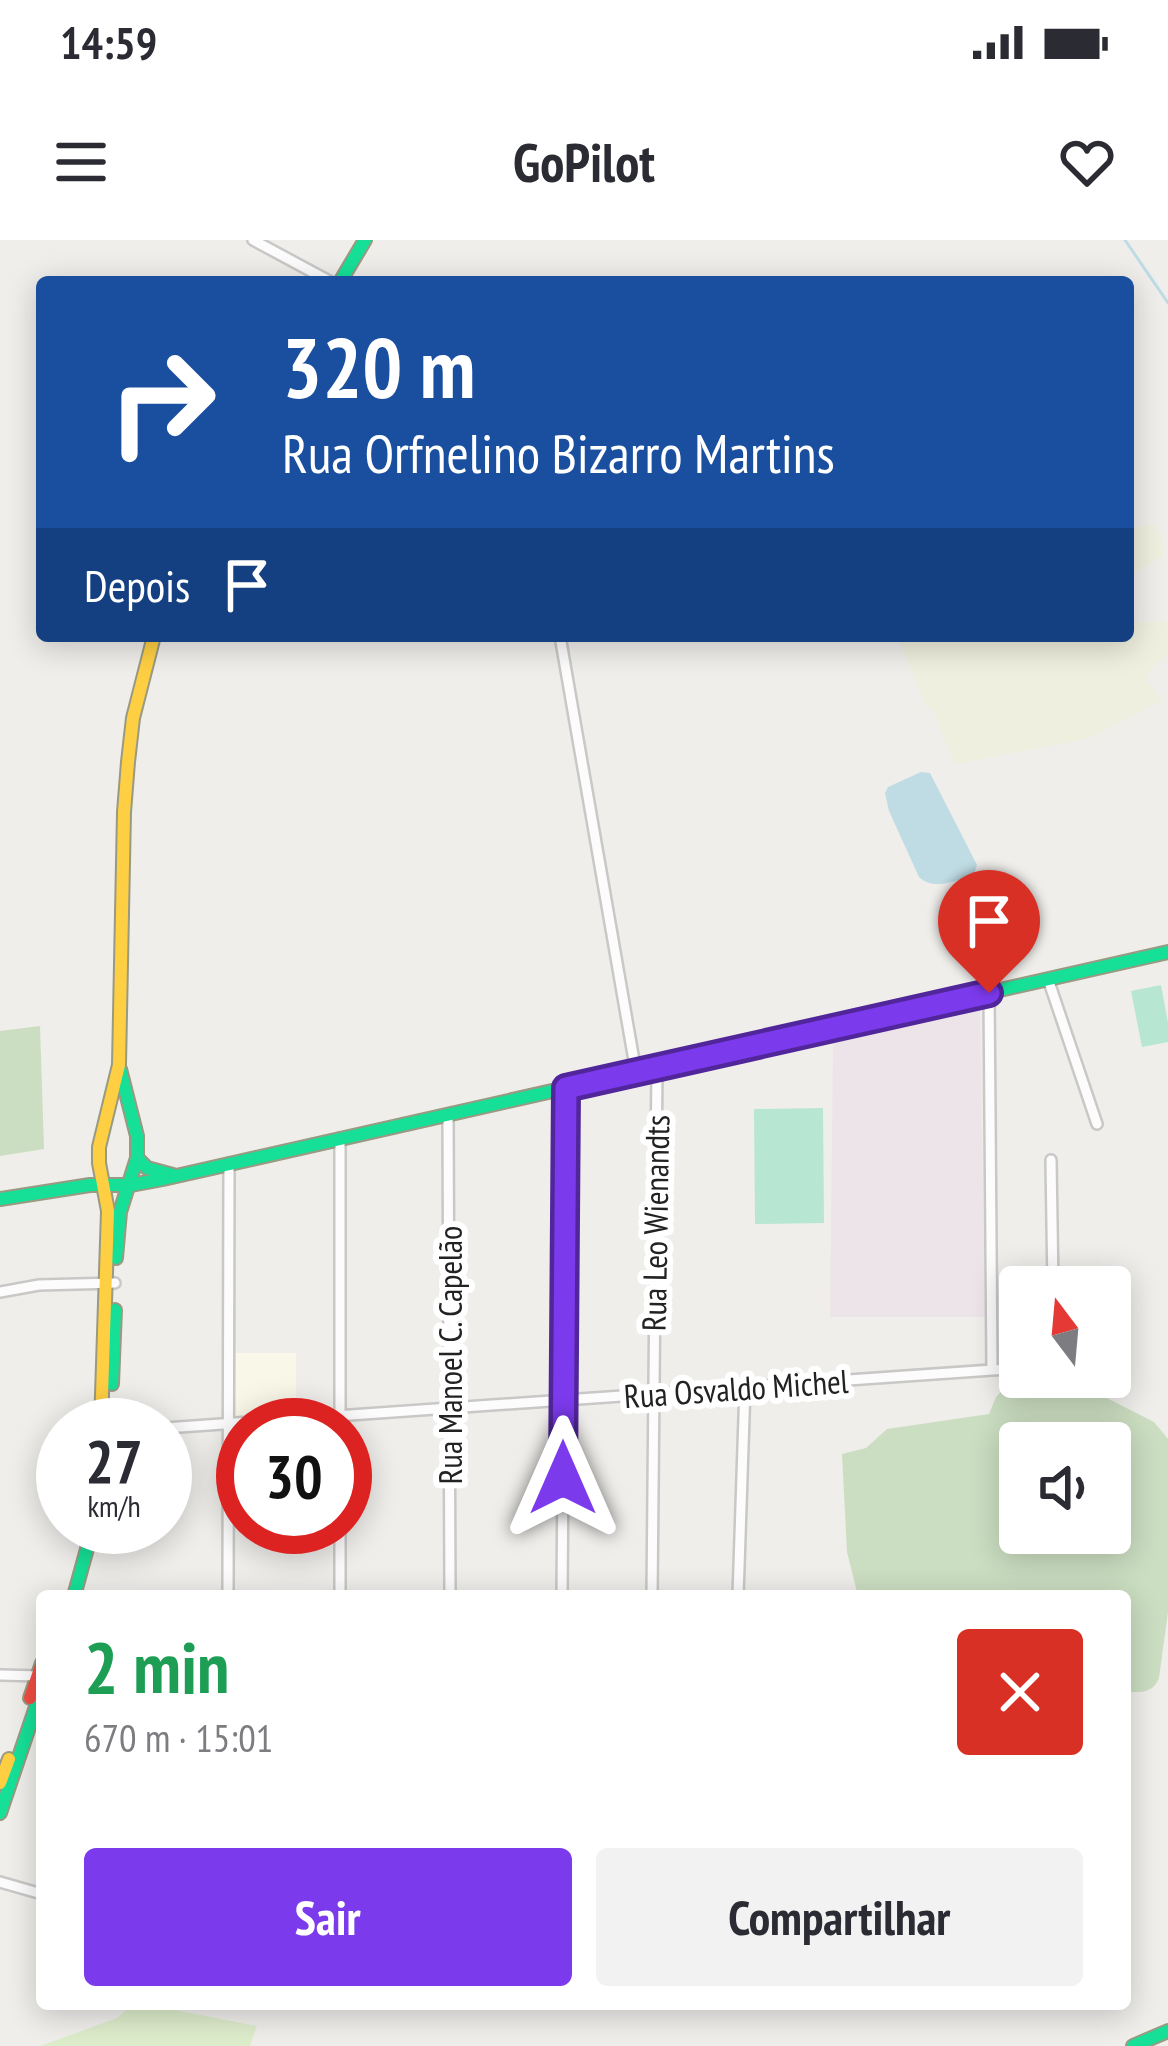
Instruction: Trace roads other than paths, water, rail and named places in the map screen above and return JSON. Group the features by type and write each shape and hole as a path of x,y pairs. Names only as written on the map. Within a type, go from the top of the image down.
{"main road":[{"path":"339,276 365,240"},
{"path":"110,1398 108,1211 99,1162 101,1133 118,1065 128,762 133,718 152,642"},
{"path":"0,1198 175,1175 1168,952"},
{"path":"103,1398 121,1212 137,1157 137,1136 118,1065"},
{"path":"101,1133 124,1125 137,1136"},
{"path":"137,1157 147,1168 175,1175"},
{"path":"70,1187 99,1162"},
{"path":"66,1590 76,1554"},
{"path":"76,1590 86,1554"},
{"path":"1,1778 36,1689"},
{"path":"0,1813 36,1693"},
{"path":"1133,2046 1168,2031"}],"street":[{"path":"253,240 323,276"},
{"path":"561,642 636,1072"},
{"path":"1048,979 1097,1124"},
{"path":"989,993 992,1370"},
{"name":"Rua Leo Wienandts","path":"652,1590 657,1067"},
{"path":"562,1590 566,1088"},
{"name":"Rua Manoel C. Capelão","path":"448,1114 450,1590"},
{"path":"340,1138 340,1398"},
{"path":"1051,1160 1053,1266"},
{"path":"229,1163 229,1398"},
{"path":"0,1292 39,1285 111,1283"},
{"name":"Rua Osvaldo Michel","path":"372,1416 999,1370"},
{"path":"738,1590 745,1387"},
{"path":"228,1554 228,1590"},
{"path":"340,1554 340,1590"},
{"path":"0,1676 36,1676"},
{"path":"0,1882 36,1892"}],"water":[{"path":"921,772 930,773 977,865 974,874 939,884 919,877 885,793 888,787"}],"waterway":[{"path":"1125,240 1168,303"}]}
